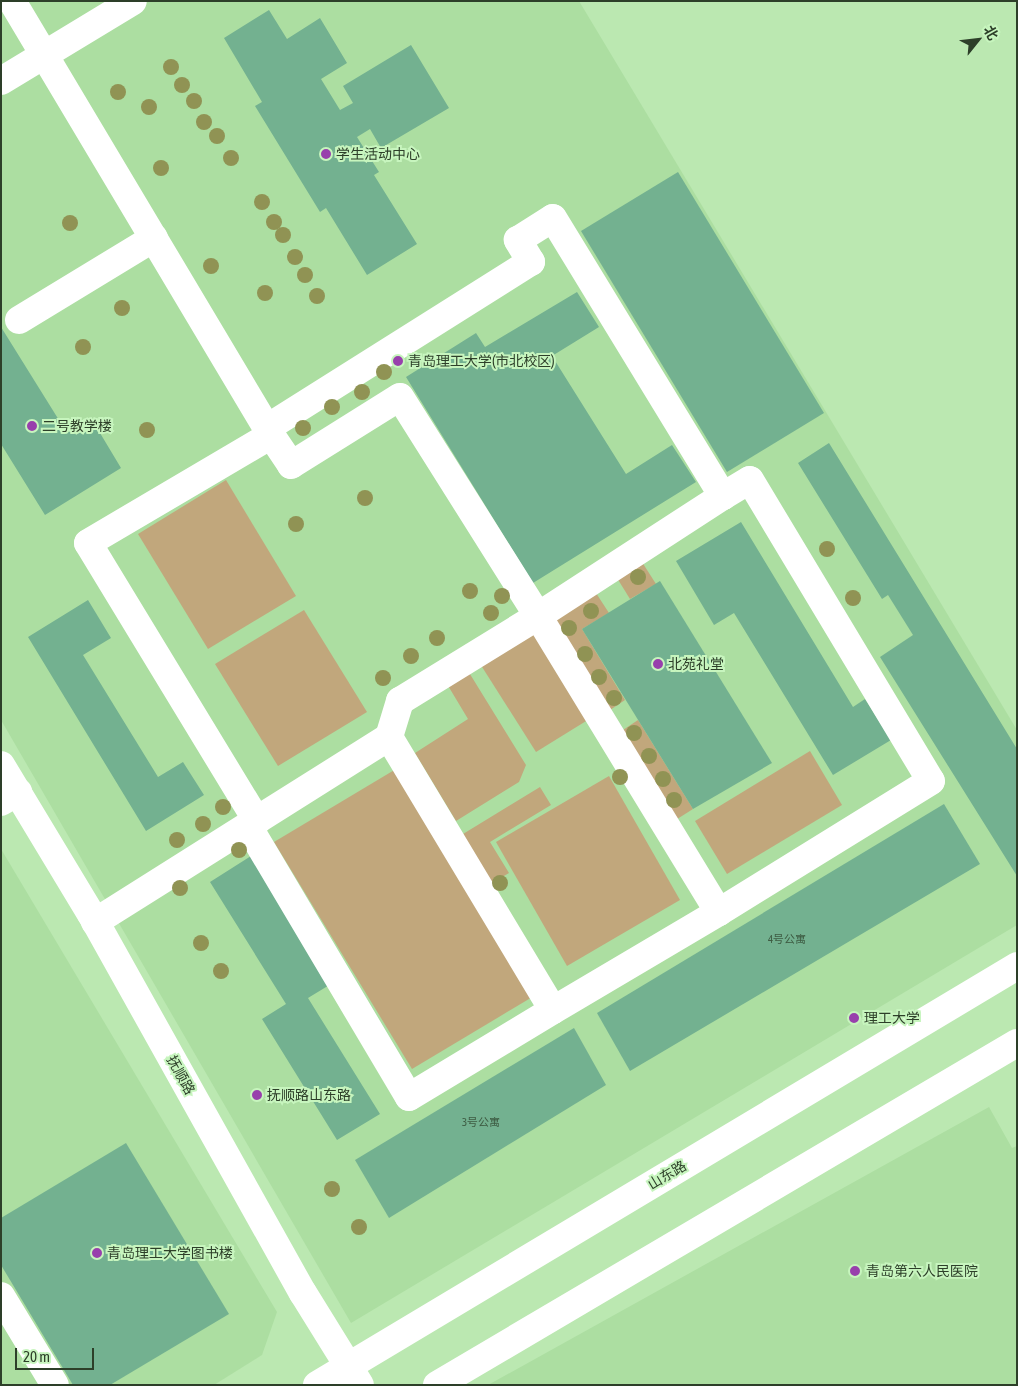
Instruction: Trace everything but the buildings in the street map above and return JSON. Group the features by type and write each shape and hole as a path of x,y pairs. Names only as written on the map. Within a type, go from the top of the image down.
{"street":[{"path":"12,1 291,465 400,397 538,616 719,912"},
{"path":"1,81 45,57 133,1"},
{"path":"104,916 252,824 389,737 400,702 750,480 931,781 719,912 409,1097 252,824 88,543 269,431 531,262 518,240 553,218 723,496"},
{"path":"19,320 154,238"},
{"path":"389,737 553,1010"},
{"name":"抚顺路","path":"1,765 9,797 104,916 302,1293 354,1376"},
{"name":"山东路","path":"317,1385 354,1376 1017,966"},
{"path":"437,1385 1017,1043"},
{"path":"1,1296 55,1385"}],"shaded area":[{"name":"青岛理工大学(市北校区)","path":"1,1 579,1 1017,730 1017,925 351,1323 1,720"},
{"path":"226,480 296,596 208,649 138,534"},
{"path":"642,562 656,584 630,599 617,578"},
{"path":"596,593 609,613 582,629 625,700 607,712 551,621"},
{"path":"304,610 367,712 278,766 215,664"},
{"path":"533,624 591,718 536,752 477,659"},
{"path":"465,666 526,765 519,782 456,821 415,753 468,719 444,679"},
{"path":"638,720 693,809 674,821 620,732"},
{"path":"810,751 842,805 727,874 695,821"},
{"path":"396,769 534,996 412,1069 274,842"},
{"path":"609,776 680,900 567,966 496,842"},
{"path":"540,787 551,805 490,842 509,873 492,883 463,834"},
{"path":"1,849 277,1312 262,1355 214,1385 1,1385"},
{"name":"青岛第六人民医院","path":"989,1107 1012,1148 1017,1146 1017,1385 488,1385"}],"place":[{"name":"学生活动中心","path":"326,154"},
{"name":"青岛理工大学(市北校区)","path":"398,361"},
{"name":"二号教学楼","path":"32,426"},
{"name":"北苑礼堂","path":"658,664"},
{"name":"理工大学","path":"854,1018"},
{"name":"抚顺路山东路","path":"257,1095"},
{"name":"青岛理工大学图书楼","path":"97,1253"},
{"name":"青岛第六人民医院","path":"855,1271"}]}
